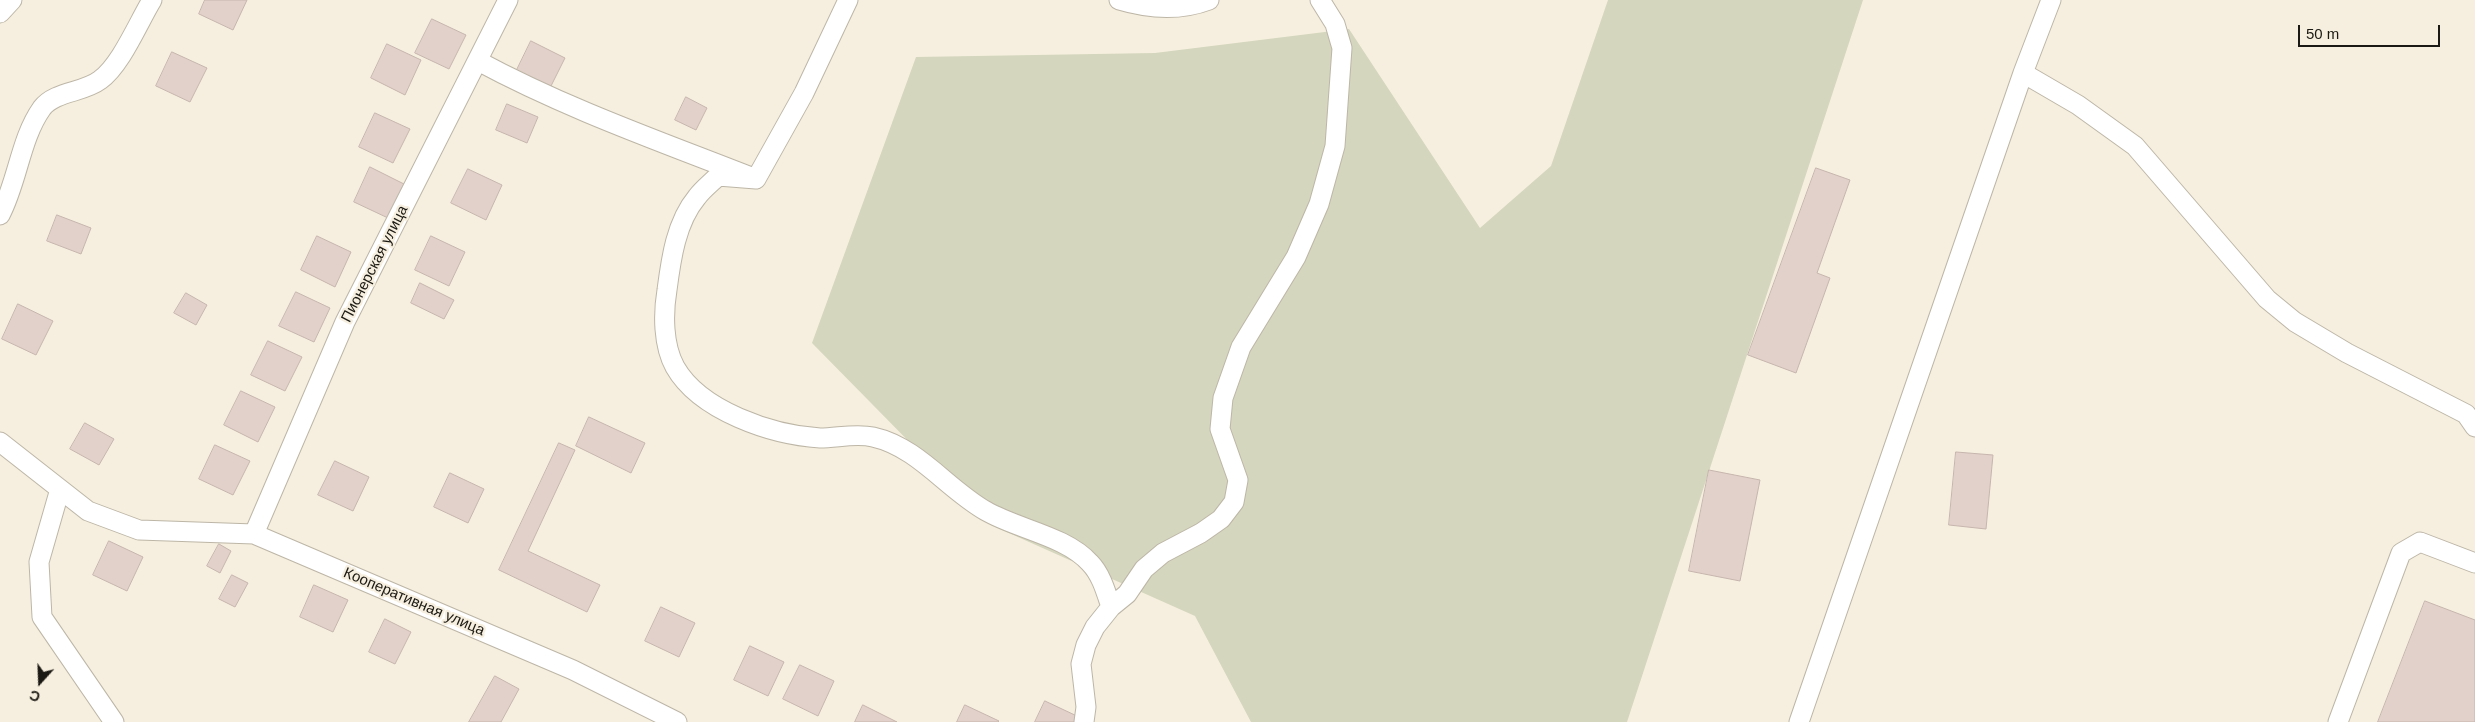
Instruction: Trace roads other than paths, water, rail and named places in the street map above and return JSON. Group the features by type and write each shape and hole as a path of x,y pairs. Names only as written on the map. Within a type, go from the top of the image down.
{"street":[{"path":"0,13 12,0"},
{"path":"0,215 30,132 43,107 54,98 81,90 100,80 116,61 152,0"},
{"name":"Пионерская улица","path":"254,534 345,322 508,0"},
{"path":"756,179 804,93 848,0"},
{"path":"1120,0 1145,8 1192,7 1209,0"},
{"path":"1084,722 1086,707 1081,664 1086,645 1095,627 1110,607 1127,594 1144,568 1163,553 1201,533 1221,519 1234,502 1238,480 1220,430 1223,398 1242,347 1296,257 1315,213 1335,146 1342,48 1335,24 1320,0"},
{"path":"1799,722 2023,73 2051,0"},
{"path":"478,61 530,89 610,123 756,179"},
{"path":"2023,73 2078,105 2136,146 2268,299 2295,322 2347,353 2472,417"},
{"path":"756,179 718,176 696,198 682,224 672,255 665,298 665,334 675,367 696,393 720,409 755,424 790,434 820,438 872,436 896,446 920,461 984,510 1007,522 1068,546 1090,563 1103,584 1110,607"},
{"name":"Кооперативная улица","path":"0,442 88,511 139,530 254,534 573,670 677,722"},
{"path":"60,489 39,562 42,617 114,722"},
{"path":"2338,722 2401,553 2420,542 2475,563"}]}
